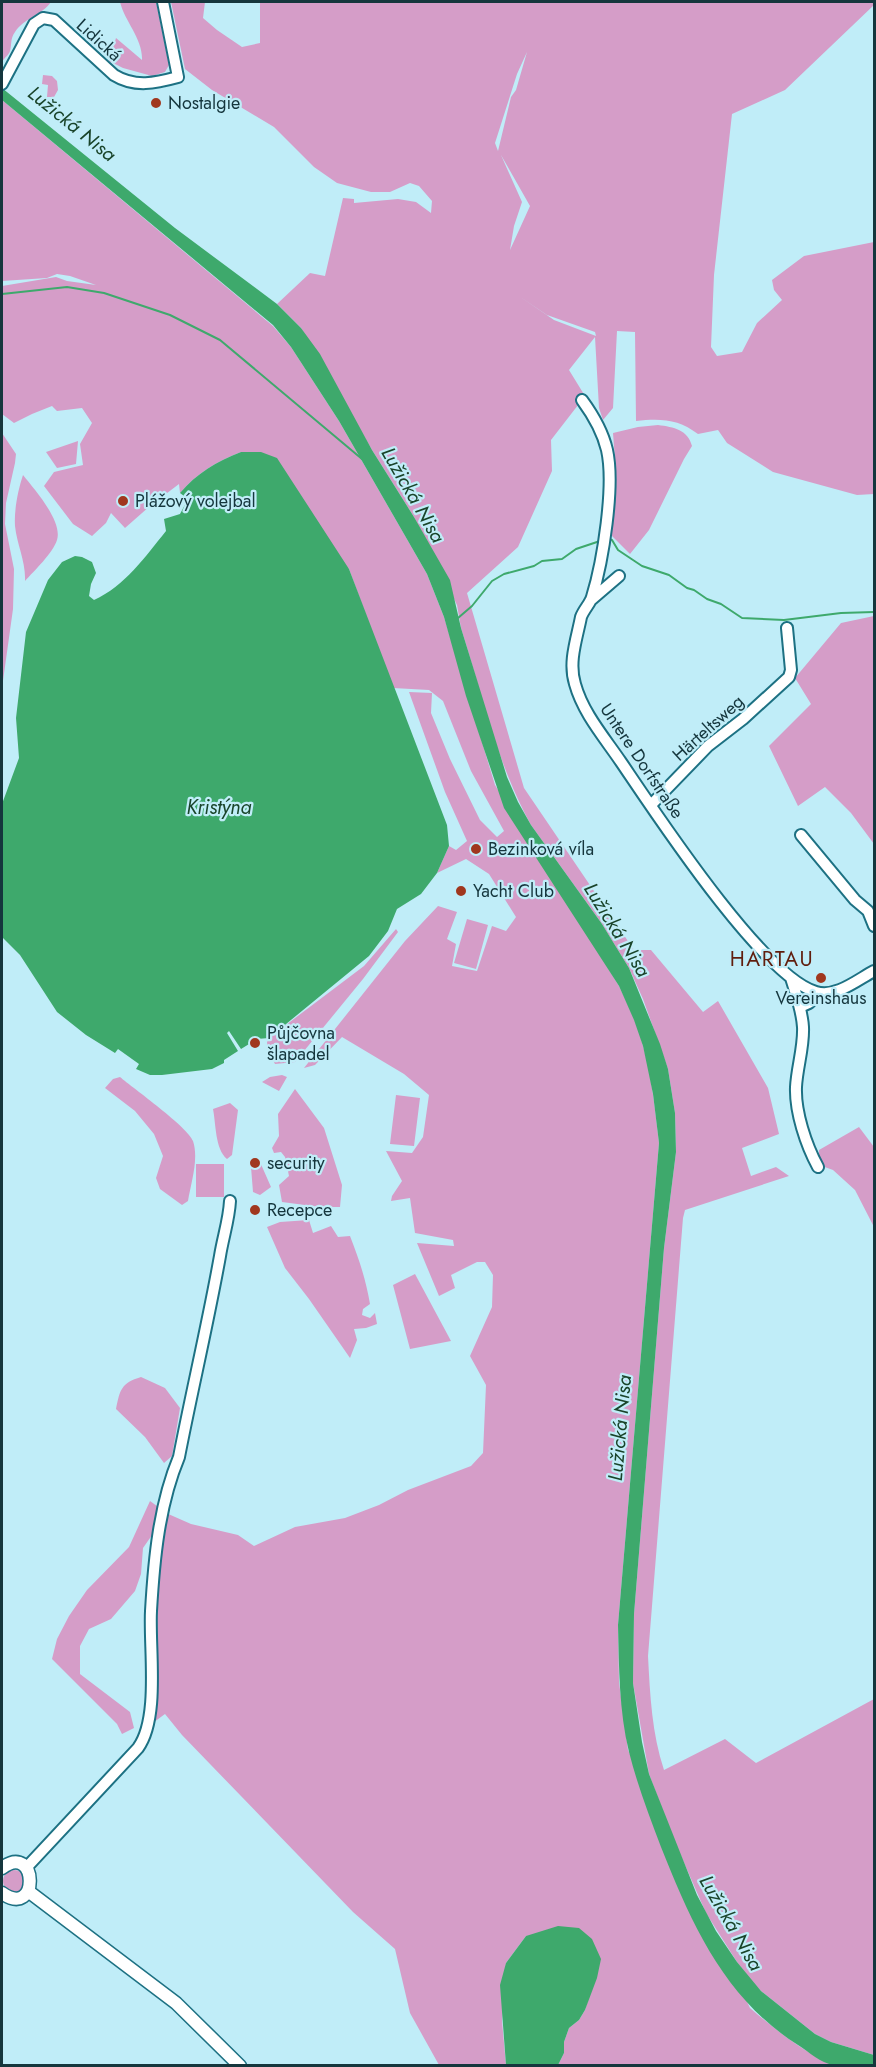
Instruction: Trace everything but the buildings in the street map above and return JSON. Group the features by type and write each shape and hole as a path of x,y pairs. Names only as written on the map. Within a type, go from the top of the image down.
{"main road":[{"path":"2,1868 12,1863 22,1865 26,1868 31,1880 28,1891 22,1896 15,1898 2,1893"},
{"path":"28,1891 176,2003 240,2066"}],"street":[{"name":"Lidická","path":"2,83 34,24 43,18 54,20 121,80 154,84 178,77 163,2"},
{"name":"Untere Dorfstraße","path":"582,400 603,435 609,460 603,555 591,600 581,617 573,656 572,674 575,685 596,727 743,929 791,978 819,993"},
{"path":"591,600 619,576"},
{"name":"Härteltsweg","path":"651,805 708,746 743,719 789,677 791,670 787,628"},
{"path":"801,835 855,900 868,911 874,926"},
{"path":"800,1007 809,1003 819,993 826,994 839,990 874,971"},
{"path":"791,978 800,1007 803,1028 796,1090 802,1125 818,1167"},
{"path":"26,1868 138,1748 146,1732 152,1676 151,1613 159,1530 170,1477 178,1457 212,1301 229,1218 230,1201"}],"shaded area":[{"path":"2,2 51,2 19,27 12,37 9,52 2,62"},
{"path":"120,2 156,2 169,65 165,72 152,76 123,68 109,61 116,38 142,60 140,45"},
{"path":"171,2 205,2 203,18 242,47 260,43 260,2 874,2 874,5 785,90 732,114 714,275 711,347 717,356 742,352 757,323 782,300 774,290 772,280 804,256 874,242 874,494 857,495 773,472 727,443 718,430 698,434 684,425 669,421 636,421 635,332 617,331 613,408 603,420 599,408 595,337 569,370 585,396 551,440 552,471 518,547 467,593 524,788 634,950 651,950 703,1012 718,1001 768,1088 779,1134 742,1148 751,1176 776,1167 789,1176 685,1210 683,1218 648,1656 652,1714 664,1770 725,1739 756,1763 874,1699 874,2055 831,2042 815,2034 761,1991 750,1979 706,1913 674,1840 649,1774 633,1683 634,1614 664,1248 676,1152 675,1113 668,1069 643,999 629,968 602,924 531,825 519,802 491,728 461,628 457,605 414,517 301,328 277,304 310,273 325,276 343,198 354,199 354,203 398,199 416,202 431,213 432,201 419,186 410,183 390,192 371,192 337,183 314,167 274,127 212,90 185,69","holes":["527,52 516,90 511,97 498,151 495,143 517,74","501,155 530,206 510,250 514,226 522,202","516,294 547,315 595,332 596,336 554,320"]},
{"path":"43,75 52,76 57,81 58,90 54,97 47,97 48,85 42,84"},
{"path":"2,100 273,326 291,347 339,421 427,574 444,617 495,785 619,986 632,1015 641,1038 649,1070 659,1143 618,1625 619,1682 628,1750 750,2008 800,2047 833,2065 558,2065 564,2053 564,2042 569,2028 579,2020 589,1997 526,1936 506,1963 502,2021 506,2065 439,2065 410,2013 395,1949 353,1912 182,1735 165,1714 150,1725 157,1557 166,1513 191,1524 238,1535 254,1546 295,1527 345,1518 379,1505 408,1490 471,1466 483,1453 486,1385 470,1356 492,1307 493,1275 485,1262 477,1262 451,1275 455,1288 439,1296 417,1243 454,1246 453,1240 415,1233 410,1198 391,1201 402,1181 386,1151 412,1153 423,1137 429,1095 404,1074 342,1037 315,1065 304,1068 405,941 438,906 457,912 447,939 456,944 452,966 477,971 492,926 506,931 516,917 489,874 466,859 437,873 449,846 456,850 467,841 445,792 409,692 432,693 431,713 450,759 480,820 497,837 504,831 471,771 443,701 429,690 393,688 349,569 241,452 207,469 180,493 179,484 125,528 111,513 106,523 92,536 73,524 44,486 54,472 83,465 80,444 92,423 82,408 57,411 52,406 14,423 2,414 2,286 56,277 96,285 57,274 47,278 2,281"},
{"path":"658,425 680,430 687,436 692,446 649,530 630,554 610,534 616,473 613,433"},
{"path":"2,433 16,454 6,503 5,524 14,569 13,609 2,688"},
{"path":"78,441 76,464 57,468 46,452"},
{"path":"23,475 52,515 58,532 52,550 25,581 15,520"},
{"path":"874,616 874,844 851,813 825,787 798,806 769,746 811,704 795,678 841,623"},
{"path":"467,919 488,925 476,969 454,963"},
{"path":"396,929 398,932 363,979 295,1062 275,1064 267,1042 274,1034 364,966"},
{"path":"282,1075 287,1077 279,1091 262,1082 270,1077"},
{"path":"120,1077 172,1118 193,1141 194,1171 188,1201 182,1205 160,1189 156,1178 163,1156 154,1134 135,1111 105,1088 113,1079"},
{"path":"295,1089 324,1128 342,1185 340,1207 282,1202 279,1185 289,1176 285,1157 281,1152 274,1153 272,1148 279,1136 278,1114"},
{"path":"396,1095 420,1098 414,1146 390,1144"},
{"path":"230,1103 238,1110 232,1155 227,1159 218,1143 213,1109"},
{"path":"859,1127 874,1147 874,1227 855,1190 833,1170 822,1166 819,1159 819,1150"},
{"path":"260,1162 271,1187 260,1195 253,1192 251,1167"},
{"path":"196,1164 224,1164 224,1197 196,1197"},
{"path":"309,1220 313,1233 331,1226 338,1237 350,1236 362,1270 370,1304 363,1309 362,1315 370,1318 375,1313 377,1324 354,1329 357,1340 350,1358 285,1268 267,1227 280,1222"},
{"path":"415,1274 451,1341 410,1349 393,1285"},
{"path":"141,1377 165,1388 180,1408 172,1456 164,1463 145,1437 116,1409 122,1388"},
{"path":"150,1501 161,1509 157,1528 143,1548 141,1574 135,1591 111,1619 89,1629 80,1646 80,1674 130,1712 134,1728 122,1734 117,1724 52,1659 57,1639 69,1616 87,1590 129,1547"},
{"path":"14,1870 24,1877 25,1881 18,1891 14,1892 4,1885 3,1881 10,1871"}],"water":[{"path":"2,88 175,228 277,304 301,328 320,354 372,450 450,580 461,628 507,777 518,802 531,825 602,924 629,968 668,1069 675,1113 676,1152 664,1248 634,1614 633,1683 649,1774 697,1895 716,1931 737,1962 761,1991 815,2034 831,2042 874,2055 874,2065 838,2066 820,2060 772,2026 750,2006 731,1983 714,1958 685,1904 639,1788 629,1752 621,1705 618,1625 659,1143 653,1094 643,1046 634,1020 619,986 504,808 466,696 444,617 427,574 339,421 291,347 273,325 2,100"},
{"name":"Kristýna","path":"241,452 261,452 277,458 349,569 447,825 449,846 437,873 421,894 397,909 388,931 369,956 269,1038 257,1039 241,1049 229,1031 227,1033 238,1051 224,1060 224,1063 212,1069 150,1075 136,1069 139,1064 118,1049 115,1053 86,1035 57,1012 20,955 2,937 2,804 19,758 16,718 26,632 48,580 62,562 75,556 92,562 96,573 89,596 94,600 105,594 134,570 166,531 164,519 180,514 188,499 180,493 186,486 208,469"},
{"path":"558,1926 579,1928 592,1939 601,1959 597,1978 585,2010 579,2020 569,2028 564,2042 564,2053 558,2065 506,2065 500,1985 506,1963 526,1936"}],"waterway":[{"path":"2,294 67,287 104,293 170,315 220,340 362,459"},
{"path":"609,539 618,550 642,566 669,575 687,588 721,604 742,618 784,620 841,613 874,612"},
{"path":"458,618 472,606 492,581 504,574 534,566 542,561 562,559 576,549 600,541"}],"place":[{"name":"Nostalgie","path":"156,103"},
{"name":"Plážový volejbal","path":"123,501"},
{"name":"Bezinková víla","path":"476,849"},
{"name":"Yacht Club","path":"461,891"},
{"name":"Vereinshaus","path":"821,978"},
{"name":"Půjčovna šlapadel","path":"255,1043"},
{"name":"security","path":"255,1163"},
{"name":"Recepce","path":"255,1210"}],"district":[{"name":"HARTAU","path":"772,959"}],"water label":[{"name":"Lužická Nisa","path":"72,124"},
{"name":"Lužická Nisa","path":"413,495"},
{"name":"Lužická Nisa","path":"617,930"},
{"name":"Lužická Nisa","path":"620,1428"},
{"name":"Lužická Nisa","path":"731,1923"}]}
